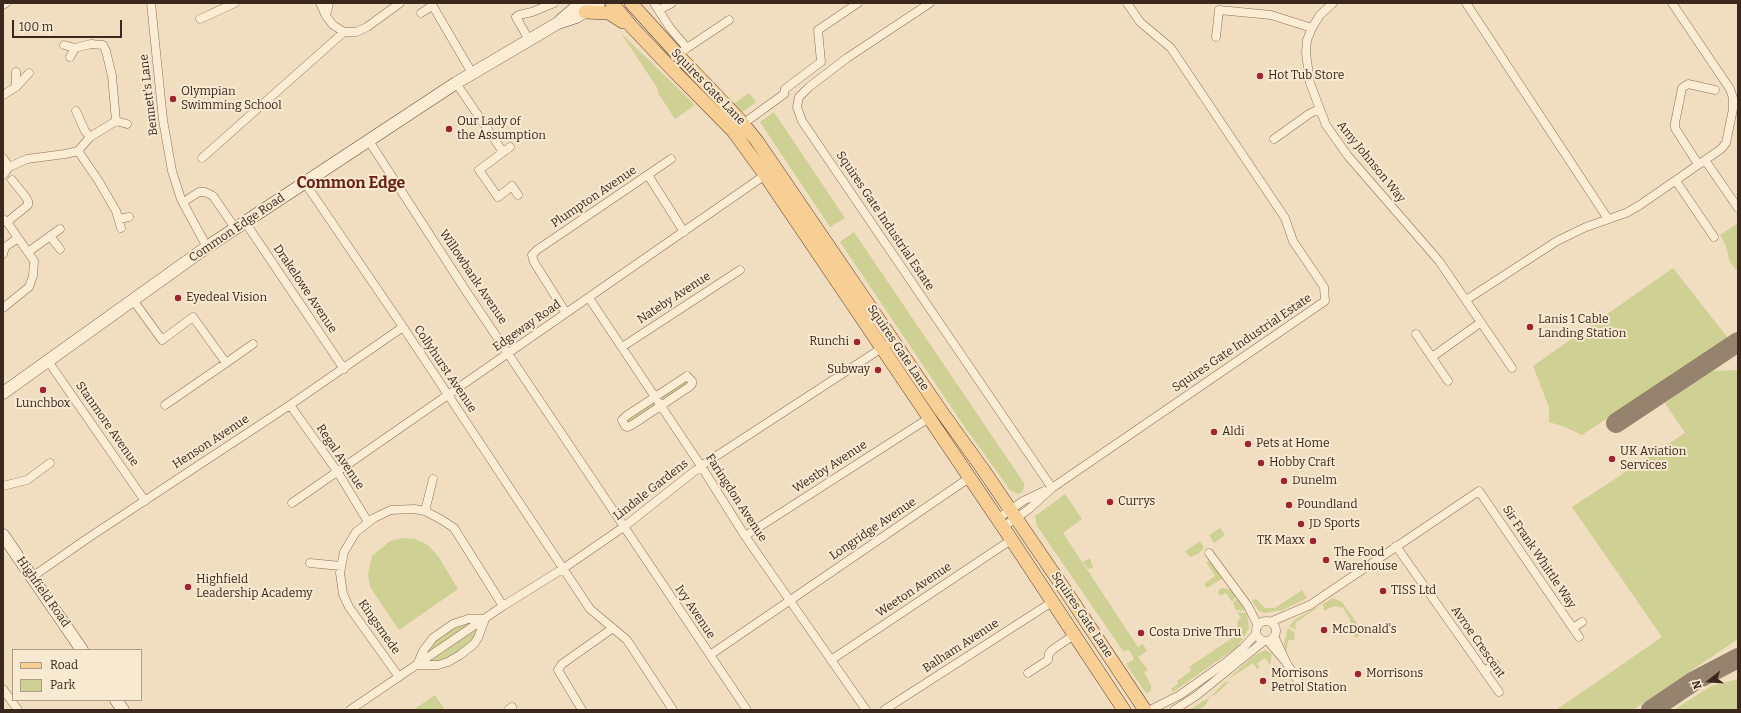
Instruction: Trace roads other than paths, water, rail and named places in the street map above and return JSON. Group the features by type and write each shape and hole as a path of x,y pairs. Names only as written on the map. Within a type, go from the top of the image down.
{"main road":[{"name":"Common Edge Road","path":"3,393 207,247 456,83 583,8 599,3"},
{"name":"Squires Gate Lane","path":"612,3 631,26 770,171"},
{"name":"Squires Gate Lane","path":"631,3 646,21 683,52 744,123 770,171 887,344 1013,514 1145,710"},
{"path":"637,3 646,21"},
{"path":"583,8 609,13 631,26"},
{"name":"Squires Gate Lane","path":"887,344 929,418 1124,710"},
{"name":"Highfield Road","path":"4,539 81,649"},
{"path":"1060,582 1084,631 1137,710"},
{"path":"117,701 123,710"}],"street":[{"name":"Bennett's Lane","path":"151,3 163,120 172,171 181,199 207,247"},
{"path":"200,19 235,3"},
{"path":"320,3 326,16 333,25 344,32 356,32 367,27 400,3"},
{"path":"326,16 329,3"},
{"path":"529,40 516,17 554,3"},
{"name":"Squires Gate Lane","path":"654,3 683,52"},
{"path":"659,10 672,3"},
{"path":"733,131 784,94 785,89 821,62 818,30 858,3"},
{"name":"Squires Gate Industrial Estate","path":"930,3 847,58 809,87 799,97 797,107 807,128 1052,488 1325,301 1324,287 1293,241 1285,218 1171,48 1140,22 1128,3"},
{"name":"Amy Johnson Way","path":"1333,3 1320,15 1312,28 1307,40 1306,53 1307,68 1319,109 1326,125 1335,139 1439,261 1512,368"},
{"path":"1466,3 1608,219"},
{"path":"1466,300 1557,241 1586,227 1626,213 1640,205 1721,149 1726,143 1731,122 1733,98 1730,89 1672,3"},
{"path":"421,13 432,4 472,73"},
{"path":"1216,37 1219,10 1271,15 1312,28"},
{"path":"667,64 729,20"},
{"path":"202,158 344,32"},
{"path":"64,45 75,48 91,44 103,45 106,51 112,76 116,121"},
{"path":"70,58 75,48"},
{"path":"16,72 16,87"},
{"path":"3,95 16,87 29,73"},
{"path":"456,83 502,152"},
{"path":"1715,90 1688,84 1682,88 1675,128 1738,208"},
{"path":"1274,139 1309,114 1319,109"},
{"path":"76,111 84,131 90,137"},
{"path":"3,175 9,167 27,158 65,154 78,151 90,137 116,121 126,124"},
{"name":"Willowbank Avenue","path":"369,141 466,291 625,526"},
{"path":"498,197 479,170 510,147"},
{"path":"78,151 98,180 116,211 121,228"},
{"path":"3,158 9,167"},
{"name":"Plumpton Avenue","path":"566,314 534,262 532,255 537,250 671,159"},
{"name":"Edgeway Road","path":"292,503 770,171"},
{"path":"648,175 684,232"},
{"path":"3,308 29,288 34,276 34,261 5,221 28,205 28,201 25,196 12,180"},
{"path":"1676,181 1714,237"},
{"name":"Collyhurst Avenue","path":"305,183 590,609 626,640 673,710"},
{"path":"490,203 512,186 518,195"},
{"name":"Drakelowe Avenue","path":"188,198 199,192 205,192 212,196 240,225 344,369"},
{"path":"119,219 129,217"},
{"path":"28,252 60,230"},
{"path":"50,236 60,249"},
{"path":"3,254 5,247 18,238"},
{"name":"Nateby Avenue","path":"622,347 740,270"},
{"name":"Faringdon Avenue","path":"589,298 701,466 745,536 866,710"},
{"path":"133,300 162,340 193,317 226,363"},
{"path":"1432,357 1480,323"},
{"name":"Henson Avenue","path":"32,577 403,328"},
{"path":"1416,334 1448,381"},
{"path":"165,405 253,344"},
{"name":"Lindale Gardens","path":"350,710 503,606 564,568 625,526 701,466 887,344"},
{"name":"Stanmore Avenue","path":"48,361 145,501"},
{"path":"687,376 691,378 692,384 632,425 627,427 623,423 622,420 624,418 654,397 684,377 687,376"},
{"name":"Regal Avenue","path":"290,405 337,471 368,522"},
{"name":"Westby Avenue","path":"745,536 929,418"},
{"path":"3,486 27,480 50,463"},
{"name":"Longridge Avenue","path":"710,655 790,599 970,478"},
{"path":"425,512 433,480"},
{"path":"1000,523 1052,488"},
{"name":"Sir Frank Whittle Way","path":"1396,546 1479,491 1579,637"},
{"name":"Kingsmede","path":"399,677 349,608 343,594 341,566 344,552 356,532 368,522 391,510 414,509 425,512 442,520 454,528 503,606"},
{"name":"Ivy Avenue","path":"625,526 746,710"},
{"name":"Weeton Avenue","path":"831,660 1011,540"},
{"path":"1174,710 1196,696 1270,637 1298,611 1337,587 1396,546"},
{"name":"Avroe Crescent","path":"1396,546 1499,692"},
{"path":"1150,710 1180,695 1225,663 1243,648 1256,634 1258,626 1248,606 1210,553"},
{"path":"310,563 341,566"},
{"name":"Balham Avenue","path":"884,710 1052,602"},
{"path":"1248,606 1268,622 1270,637 1302,687"},
{"path":"1258,626 1298,611"},
{"name":"Lindale Gardens","path":"417,665 428,644 446,628 468,619 485,619"},
{"path":"417,665 443,664 460,655 474,644 478,638 485,619"},
{"path":"1573,628 1582,622"},
{"path":"582,710 558,670 562,664 613,628"},
{"path":"1256,634 1259,638 1270,637"},
{"path":"1028,673 1048,660 1049,654 1052,650 1074,635"},
{"path":"1484,671 1495,664"},
{"path":"3,689 18,710"},
{"path":"1182,710 1196,696"}],"place":[{"name":"Hot Tub Store","path":"1260,76"},
{"name":"Olympian Swimming School","path":"173,99"},
{"name":"Our Lady of the Assumption","path":"449,129"},
{"name":"Eyedeal Vision","path":"178,298"},
{"name":"Lanis 1 Cable Landing Station","path":"1530,327"},
{"name":"Runchi","path":"857,342"},
{"name":"Subway","path":"878,370"},
{"name":"Lunchbox","path":"43,390"},
{"name":"Aldi","path":"1214,432"},
{"name":"Pets at Home","path":"1248,444"},
{"name":"UK Aviation Services","path":"1612,459"},
{"name":"Hobby Craft","path":"1261,463"},
{"name":"Dunelm","path":"1284,481"},
{"name":"Currys","path":"1110,502"},
{"name":"Poundland","path":"1289,505"},
{"name":"JD Sports","path":"1301,524"},
{"name":"TK Maxx","path":"1313,541"},
{"name":"The Food Warehouse","path":"1326,560"},
{"name":"Highfield Leadership Academy","path":"188,587"},
{"name":"TISS Ltd","path":"1383,591"},
{"name":"McDonald's","path":"1324,630"},
{"name":"Costa Drive Thru","path":"1141,633"},
{"name":"Morrisons","path":"1358,674"},
{"name":"Morrisons Petrol Station","path":"1263,681"}],"district":[{"name":"Common Edge","path":"351,184"}]}
